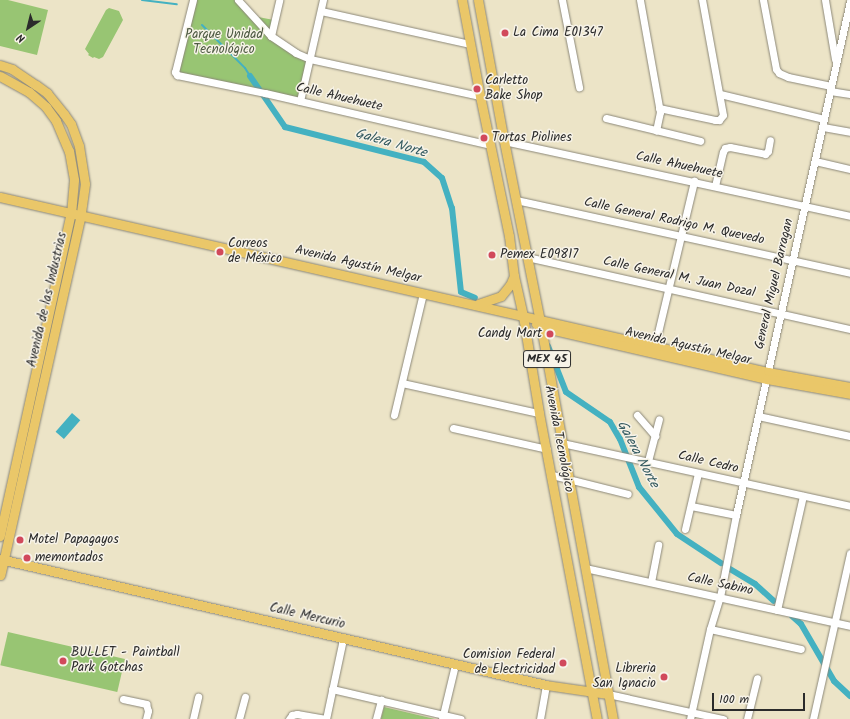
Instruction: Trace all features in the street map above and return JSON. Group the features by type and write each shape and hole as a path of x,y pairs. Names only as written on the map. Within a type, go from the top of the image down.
{"main road":[{"name":"Avenida Tecnológico","path":"462,0 509,236 514,276 523,316 539,413 552,475 597,719"},
{"name":"Avenida Tecnológico","path":"478,0 544,343 613,719"},
{"name":"Avenida de las Industrias","path":"0,65 25,77 47,93 71,124 79,146 84,173 84,195 81,214 3,534 0,574"},
{"name":"Avenida de las Industrias","path":"0,76 29,92 46,108 56,121 69,151 73,165 74,180 71,212 42,369"},
{"name":"Avenida Agustín Melgar","path":"0,197 477,304 523,316 556,330 850,394"},
{"path":"477,304 500,296 510,284 514,276"},
{"name":"Avenida Agustín Melgar","path":"540,323 655,345 768,375 850,387"},
{"path":"544,343 556,330"},
{"name":"Calle Mercurio","path":"2,560 455,665 546,685 592,693 608,694"}],"street":[{"name":"Calle Ahuehuete","path":"193,0 175,72 176,75 264,92 490,145"},
{"path":"238,0 271,36 296,53 310,59 480,96"},
{"path":"271,36 279,0"},
{"path":"300,101 323,0"},
{"path":"562,0 579,87"},
{"path":"640,0 659,108 656,131"},
{"path":"659,108 715,120 720,118 723,113 702,0"},
{"path":"764,0 776,69 779,73 788,77 850,94"},
{"path":"825,0 836,62"},
{"name":"General Miguel Barragan","path":"691,715 710,629 720,597 736,515 850,1"},
{"path":"321,11 470,44"},
{"path":"842,33 850,35"},
{"path":"720,94 824,119"},
{"path":"606,118 700,141"},
{"path":"823,127 850,132"},
{"path":"715,186 722,152 725,148 730,147 765,154 768,151 770,140"},
{"name":"Calle Ahuehuete","path":"504,141 850,216"},
{"path":"815,161 850,169"},
{"path":"655,345 694,181"},
{"name":"Calle General Rodrigo M. Quevedo","path":"516,200 850,273"},
{"name":"Calle General M. Juan Dozal","path":"527,257 850,329"},
{"path":"394,415 423,293"},
{"path":"402,383 539,413"},
{"path":"637,415 655,436"},
{"path":"758,416 850,436"},
{"path":"648,461 659,419"},
{"path":"453,428 547,449"},
{"name":"Calle Cedro","path":"562,443 850,506"},
{"path":"685,529 698,473"},
{"path":"552,475 628,494"},
{"path":"777,610 803,496"},
{"path":"691,506 736,515"},
{"path":"651,582 658,545"},
{"path":"813,719 850,553"},
{"name":"Calle Sabino","path":"585,568 850,626"},
{"path":"710,629 800,649"},
{"path":"289,719 292,715 297,714 326,719 343,639"},
{"path":"443,717 455,665"},
{"path":"747,719 757,678"},
{"path":"540,719 546,685"},
{"path":"332,689 381,700 443,717 461,719"},
{"path":"608,694 691,715 723,719"},
{"path":"193,719 198,697"},
{"path":"239,719 244,697"},
{"path":"123,699 146,704 148,711 146,719"},
{"path":"376,719 381,700"}],"green space":[{"path":"0,0 8,0 48,10 37,55 0,46"},
{"name":"Parque Unidad Tecnológico","path":"193,0 239,0 258,17 274,20 271,33 310,60 299,99 175,74"},
{"path":"109,8 119,11 123,20 103,57 99,59 93,58 88,55 89,54 85,49 106,10"},
{"name":"BULLET - Paintball Park Gotchas","path":"8,632 125,659 117,692 0,665"},
{"path":"384,707 435,719 381,719"}],"water":[{"path":"72,413 80,420 64,439 56,432"}],"waterway":[{"path":"142,0 177,4"},
{"path":"202,25 245,68 250,76"},
{"name":"Galera Norte","path":"250,76 285,127 424,162 442,178 452,208 461,292 475,298"},
{"name":"Galera Norte","path":"548,346 566,392 610,422 620,439 639,487 677,534 721,563"},
{"name":"Galera Norte","path":"730,569 755,584 774,601"},
{"name":"Galera Norte","path":"792,616 801,624 834,681 850,696"}],"place":[{"name":"La Cima E01347","path":"505,33"},
{"name":"Carletto Bake Shop","path":"477,89"},
{"name":"Tortas Piolines","path":"484,138"},
{"name":"Correos de México","path":"220,252"},
{"name":"Pemex E09817","path":"492,255"},
{"name":"Candy Mart","path":"550,334"},
{"name":"Motel Papagayos","path":"20,540"},
{"name":"memontados","path":"27,558"},
{"name":"BULLET - Paintball Park Gotchas","path":"63,661"},
{"name":"Comision Federal de Electricidad","path":"563,663"},
{"name":"Libreria San Ignacio","path":"664,677"}]}
